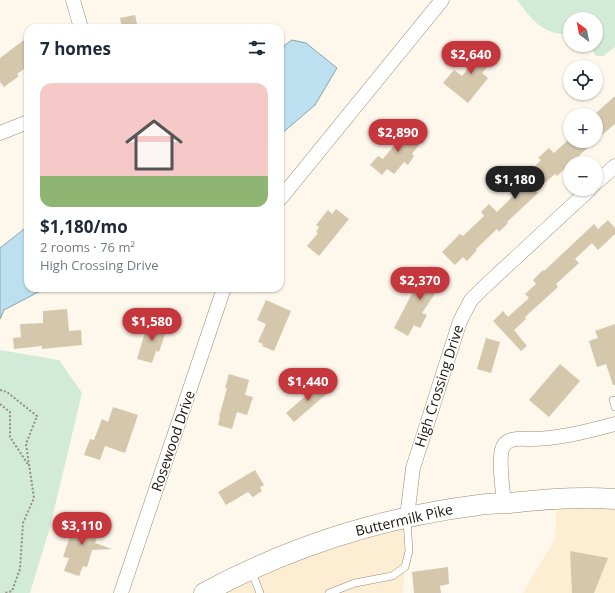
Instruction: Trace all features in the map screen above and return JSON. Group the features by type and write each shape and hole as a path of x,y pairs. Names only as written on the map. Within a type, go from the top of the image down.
{"main road":[{"name":"Buttermilk Pike","path":"204,593 251,570 313,544 407,517 480,504 557,498 615,499"}],"street":[{"path":"73,0 80,24"},
{"path":"284,194 442,0"},
{"path":"0,133 24,124"},
{"path":"603,177 615,166"},
{"name":"High Crossing Drive","path":"407,517 413,468 460,321 472,300 483,288 582,196"},
{"name":"Rosewood Drive","path":"121,593 223,292"},
{"path":"504,503 501,452 504,445 515,438 544,439 615,424"}],"lane":[{"path":"330,593 354,583 392,576 405,567 409,551 407,517"},
{"path":"251,570 260,593"}],"path":[{"path":"0,390 7,392 37,416 26,444 34,498 23,523 20,569 12,591 4,593"},
{"path":"0,404 10,412 10,437 30,467"}],"shaded area":[{"path":"557,498 615,499 615,593 523,593 555,538"},
{"path":"407,517 403,593 204,593"}],"green space":[{"path":"517,0 615,0 615,47 603,56 596,56 593,52 603,52 603,12 563,12 563,34 545,29 528,14"},
{"path":"0,350 59,360 82,393 50,527 30,593 0,593"}],"water":[{"path":"292,40 306,43 337,68 315,105 284,132 284,47"},
{"path":"24,229 24,292 38,292 4,310 0,319 0,248"}],"building":[{"path":"135,15 137,24 121,24 120,18"},
{"path":"24,40 24,69 17,74 19,76 4,87 0,82 0,58"},
{"path":"478,44 495,58 482,73 488,78 468,103 443,83 454,70 462,76 474,61 469,56"},
{"path":"615,96 615,124 603,134 603,108 602,108"},
{"path":"402,126 421,142 412,154 414,156 408,165 404,162 394,174 387,169 382,175 370,165 378,156 383,159 400,138 395,134"},
{"path":"563,145 563,148 587,148 579,156 563,156 563,170 557,176 555,174 536,191 538,193 507,222 508,223 499,232 497,229 476,249 477,250 467,261 463,257 455,265 442,252 460,234 463,236 484,216 481,212 489,204 497,212 513,196 512,194 535,173 532,169 541,160 538,158 549,148 554,153"},
{"path":"336,209 349,219 319,256 307,246 318,233 316,232 319,227 316,225 328,210 332,214"},
{"path":"608,220 615,228 615,234 598,250 592,243 575,259 579,263 556,284 558,287 525,317 526,319 514,330 527,346 521,351 493,321 503,311 508,317 529,298 525,294 536,284 533,280 543,270 544,271 594,224 598,229"},
{"path":"430,266 446,277 422,313 427,315 420,328 414,325 408,336 394,328 414,290"},
{"path":"266,300 291,311 274,351 262,346 263,344 258,342 266,324 257,320"},
{"path":"67,309 69,331 81,330 82,345 42,349 42,346 14,349 13,338 21,337 20,324 43,323 43,311"},
{"path":"148,322 167,328 159,352 156,351 152,363 137,359"},
{"path":"615,324 615,385 613,385 606,364 597,367 589,341 598,338 595,331"},
{"path":"486,338 500,342 491,373 477,369"},
{"path":"560,364 580,381 549,417 529,400"},
{"path":"229,374 249,380 245,395 253,397 247,415 237,412 232,429 218,425"},
{"path":"323,381 331,390 294,422 286,413"},
{"path":"113,407 138,415 125,453 105,446 100,460 84,455 90,439 94,440 102,419 108,422"},
{"path":"255,470 264,485 260,487 262,491 253,497 248,492 226,505 218,492"},
{"path":"81,516 102,523 95,543 112,549 92,550 87,567 83,566 79,576 64,571 69,558 63,557 70,536 74,538"},
{"path":"570,551 608,558 594,593 572,593"},
{"path":"448,567 449,584 440,586 441,593 414,593 412,572"}]}
